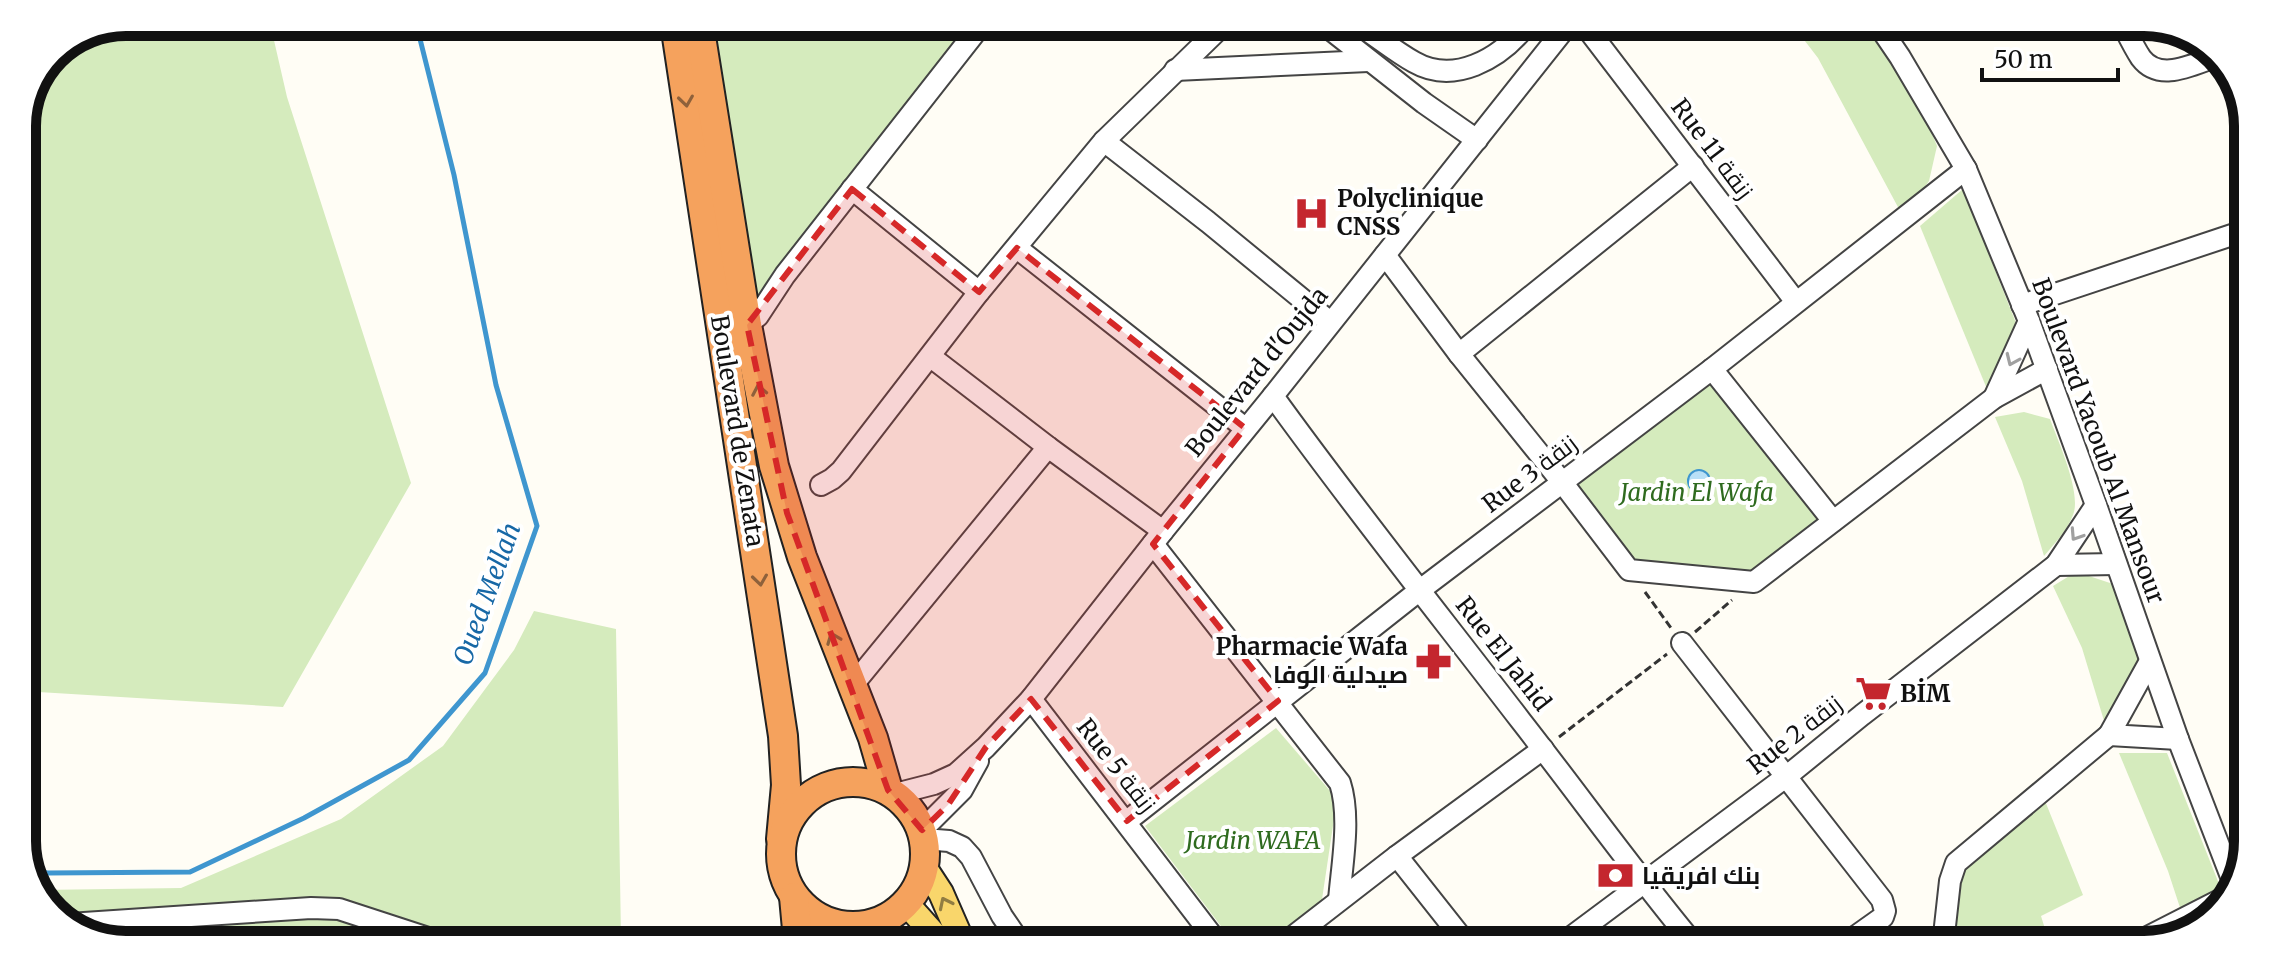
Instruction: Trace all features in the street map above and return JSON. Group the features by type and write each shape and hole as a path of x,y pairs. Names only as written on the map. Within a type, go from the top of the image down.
{"highway":[{"name":"Boulevard de Zenata","path":"677,36 783,736 786,785 781,839"},
{"name":"Boulevard de Zenata","path":"701,36 765,427 802,557 891,792"},
{"path":"842,931 809,912 794,897 781,869 781,839 789,818 803,800 822,788 844,782 867,782 891,792 906,804 924,846 918,887 906,903 890,917 851,931"},
{"path":"794,897 797,931"}],"main road":[{"path":"924,846 958,931"},
{"path":"906,903 931,931"}],"street":[{"path":"747,325 758,316 785,275 972,36"},
{"path":"821,485 841,471 979,292 1104,141 1208,36"},
{"path":"1338,36 1477,140"},
{"path":"1375,36 1416,64 1448,71 1476,66 1518,36"},
{"name":"Boulevard d'Oujda","path":"891,792 945,780 956,774 1031,699 1559,36"},
{"name":"Rue 11 زنقة","path":"1593,36 1796,302"},
{"name":"Boulevard Yacoub Al Mansour","path":"1886,36 1966,169 2026,313 2178,739 2230,867"},
{"path":"2129,36 2140,57 2159,71 2206,60"},
{"path":"1175,70 1368,61"},
{"path":"1104,141 1330,322"},
{"path":"1459,354 1693,166"},
{"name":"Rue 3 زنقة","path":"1127,821 1420,590 1712,369 1966,169"},
{"path":"852,189 979,292"},
{"path":"1994,398 2026,313 2234,235"},
{"path":"1017,248 1245,428"},
{"path":"1385,255 1629,570 1754,582 1994,398 2047,369"},
{"path":"931,357 1158,537 1340,783 1345,814 1339,900"},
{"path":"1712,369 1833,521"},
{"name":"Rue El Jahid","path":"1273,396 1334,482 1683,931"},
{"path":"852,686 1048,447"},
{"name":"Rue 2 زنقة","path":"1579,931 1787,776 2056,565 2096,505"},
{"path":"2056,565 2116,564"},
{"path":"1682,643 1882,900 1883,917 1863,931"},
{"path":"1944,931 1950,881 1956,863 2109,735 2150,661"},
{"name":"Rue 5 زنقة","path":"1031,699 1209,931"},
{"path":"2109,735 2178,739"},
{"name":"Boulevard d'Oujda","path":"924,846 962,790 986,747"},
{"path":"1300,931 1543,749"},
{"path":"924,846 949,841 962,847 971,857 1012,931"},
{"path":"1397,856 1456,931"},
{"path":"2155,930 2222,886"},
{"path":"88,923 311,908 339,909 409,931"}],"path":[{"path":"1629,570 1682,643"},
{"path":"1543,749 1682,643 1754,582"}],"highlighted area":[{"path":"852,189 979,292 1017,248 1245,428 1153,544 1278,701 1127,821 1031,699 986,747 948,805 922,830 888,790 787,513 747,325"}],"green space":[{"path":"273,36 287,97 411,483 283,707 36,692 36,120 39,102 54,71 76,51 108,38"},
{"path":"715,36 970,36 756,304"},
{"path":"1801,36 1875,36 1913,88 1937,146 1929,181 1919,195 1899,209 1818,58"},
{"path":"1963,189 2016,323 2004,359 1987,389 1920,226"},
{"name":"Jardin El Wafa","path":"1712,369 1833,521 1736,585 1627,580 1562,482"},
{"path":"2024,412 2050,419 2068,467 2074,494 2073,515 2044,556 2022,481 1995,417"},
{"path":"2071,575 2089,576 2113,584 2139,659 2105,724 2082,648 2053,586"},
{"path":"534,611 616,629 621,931 126,931 108,929 81,919 62,905 50,890 181,888 341,819 443,746 514,650"},
{"name":"Jardin WAFA","path":"1276,728 1337,799 1321,906 1290,931 1225,931 1145,826"},
{"path":"2119,753 2167,753 2221,888 2204,909 2184,921 2168,871"},
{"path":"2043,796 2083,895 2041,916 2046,931 1950,931 1956,850"}],"water":[{"path":"1699,470 1707,473 1710,481 1707,489 1699,492 1691,489 1688,481 1691,473"}],"waterway":[{"name":"Oued Mellah","path":"41,872 190,872 304,818 409,760 485,673 537,526 496,385 454,175 419,36"}],"place":[{"name":"Polyclinique CNSS","path":"1311,213"},
{"name":"Pharmacie Wafa صيدلية الوفا","path":"1434,661"},
{"name":"BİM","path":"1874,694"},
{"name":"بنك افريقيا","path":"1616,876"}]}
